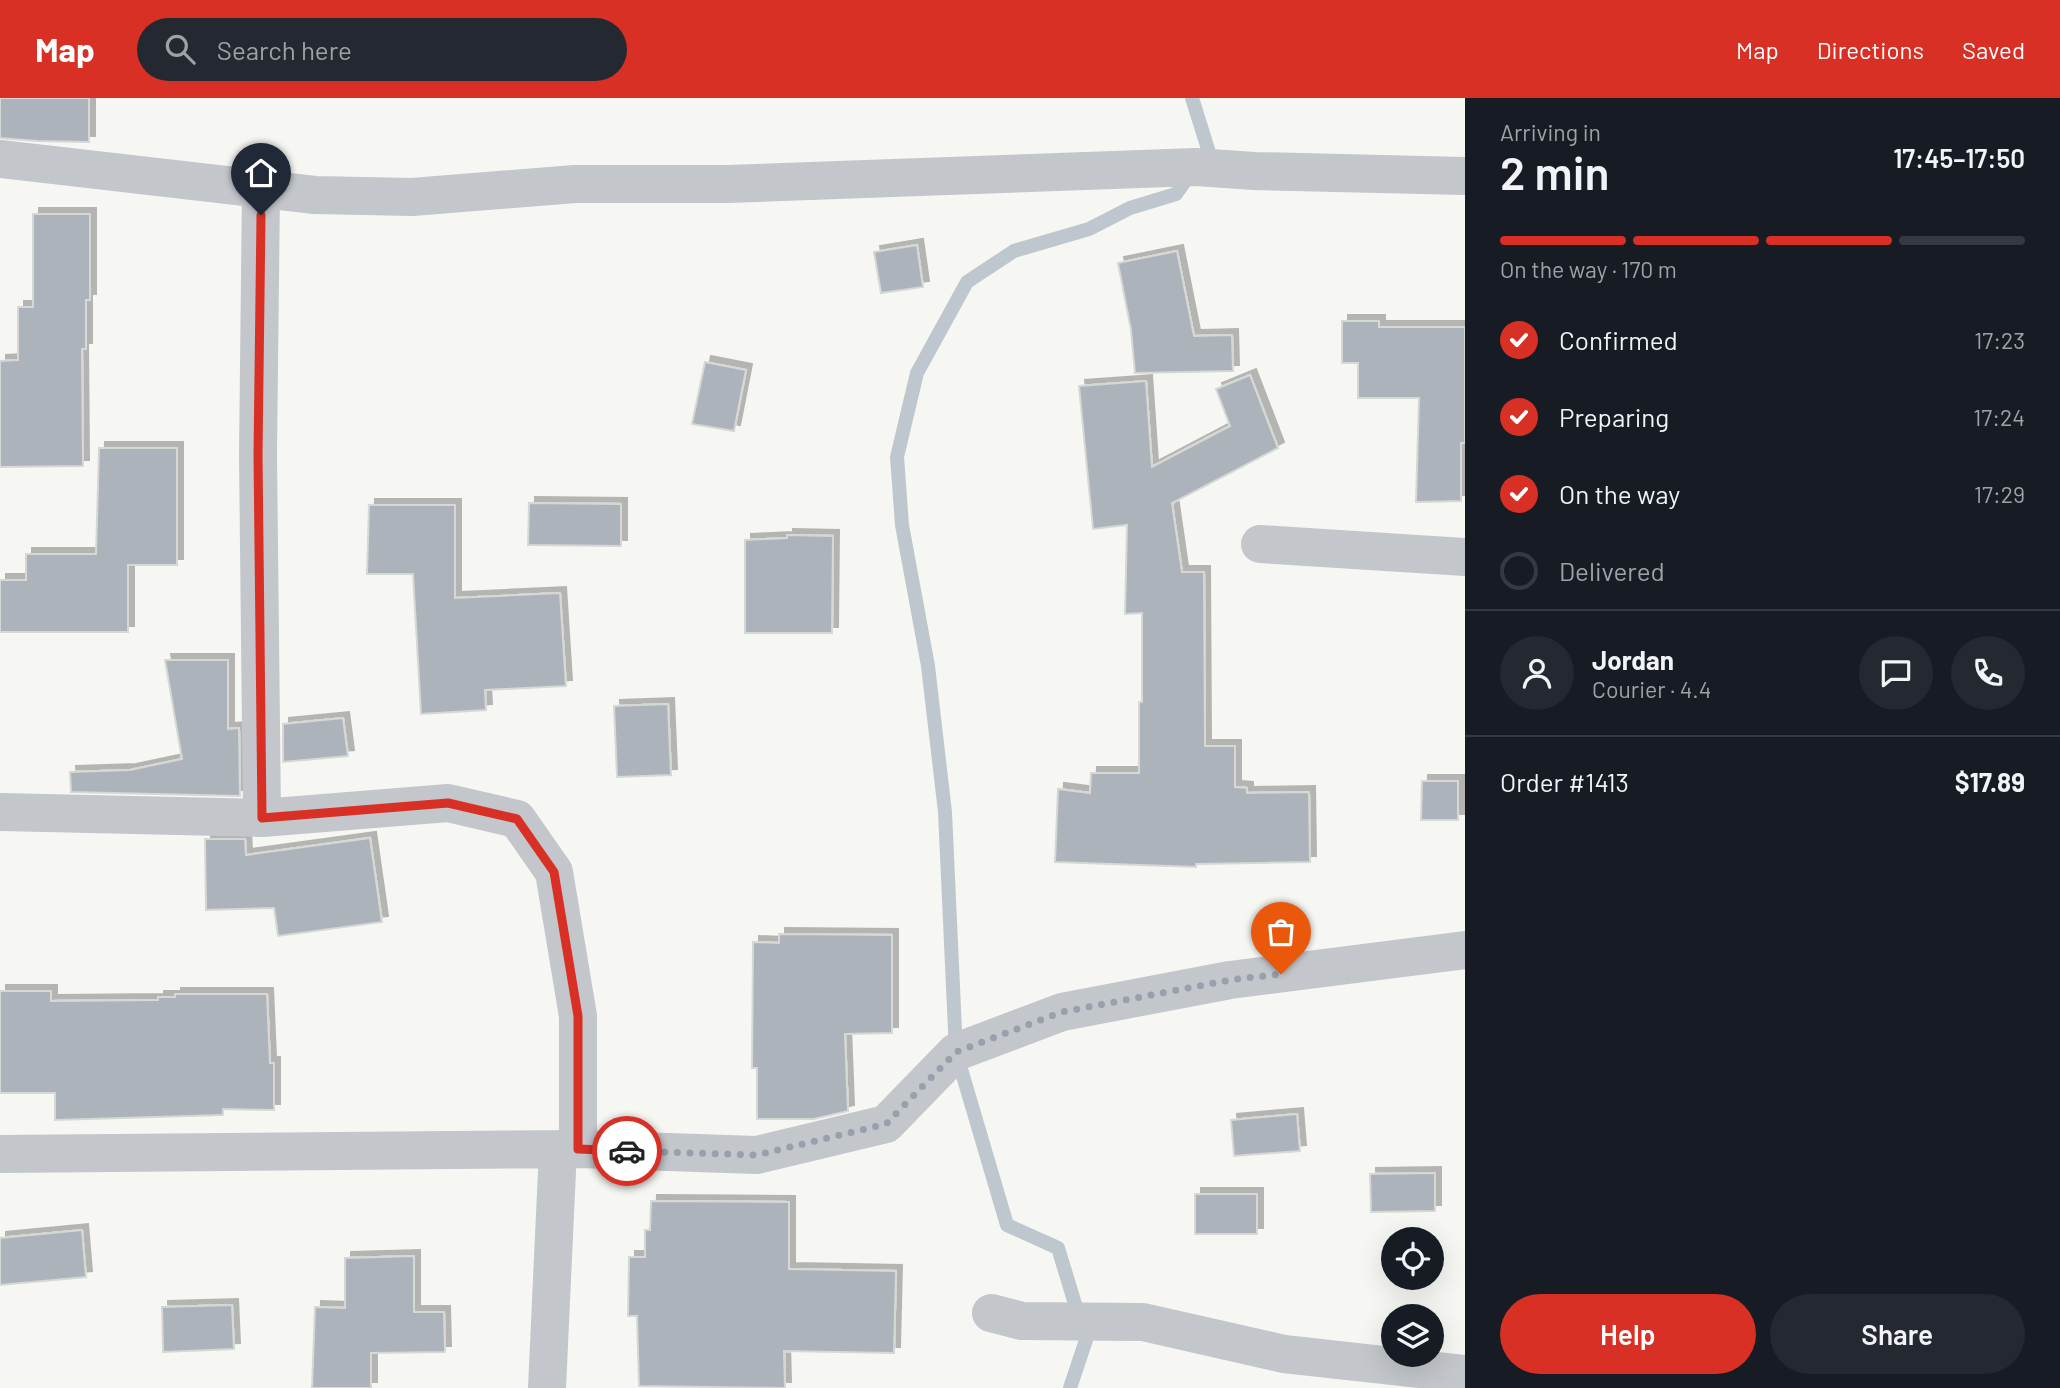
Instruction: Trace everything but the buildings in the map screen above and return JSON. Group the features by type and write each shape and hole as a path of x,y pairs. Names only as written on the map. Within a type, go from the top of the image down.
{"street":[{"path":"0,159 315,195 412,197 575,184 727,184 1196,166 1254,171 1465,176"},
{"path":"261,189 258,455 262,818"},
{"path":"1260,544 1465,557"},
{"path":"0,811 262,818 448,803 517,819 554,872 578,1016 547,1388"},
{"path":"0,1154 568,1149 757,1155 886,1124 956,1052 1062,1012 1230,980 1465,950"},
{"path":"991,1313 1022,1321 1143,1322 1284,1354 1465,1374"}],"waterway":[{"path":"1070,1388 1086,1340 1058,1248 1007,1225 956,1052 945,812 928,666 902,525 897,457 917,373 967,282 1014,251 1089,229 1130,208 1176,194 1208,149 1192,98"}],"way so far":[{"path":"627,1151 757,1155 886,1124 956,1052 977,1044 1062,1012 1230,980 1281,974"}],"route":[{"path":"261,215 258,455 262,818 448,803 517,819 554,872 578,1016 578,1149 627,1151"}]}
